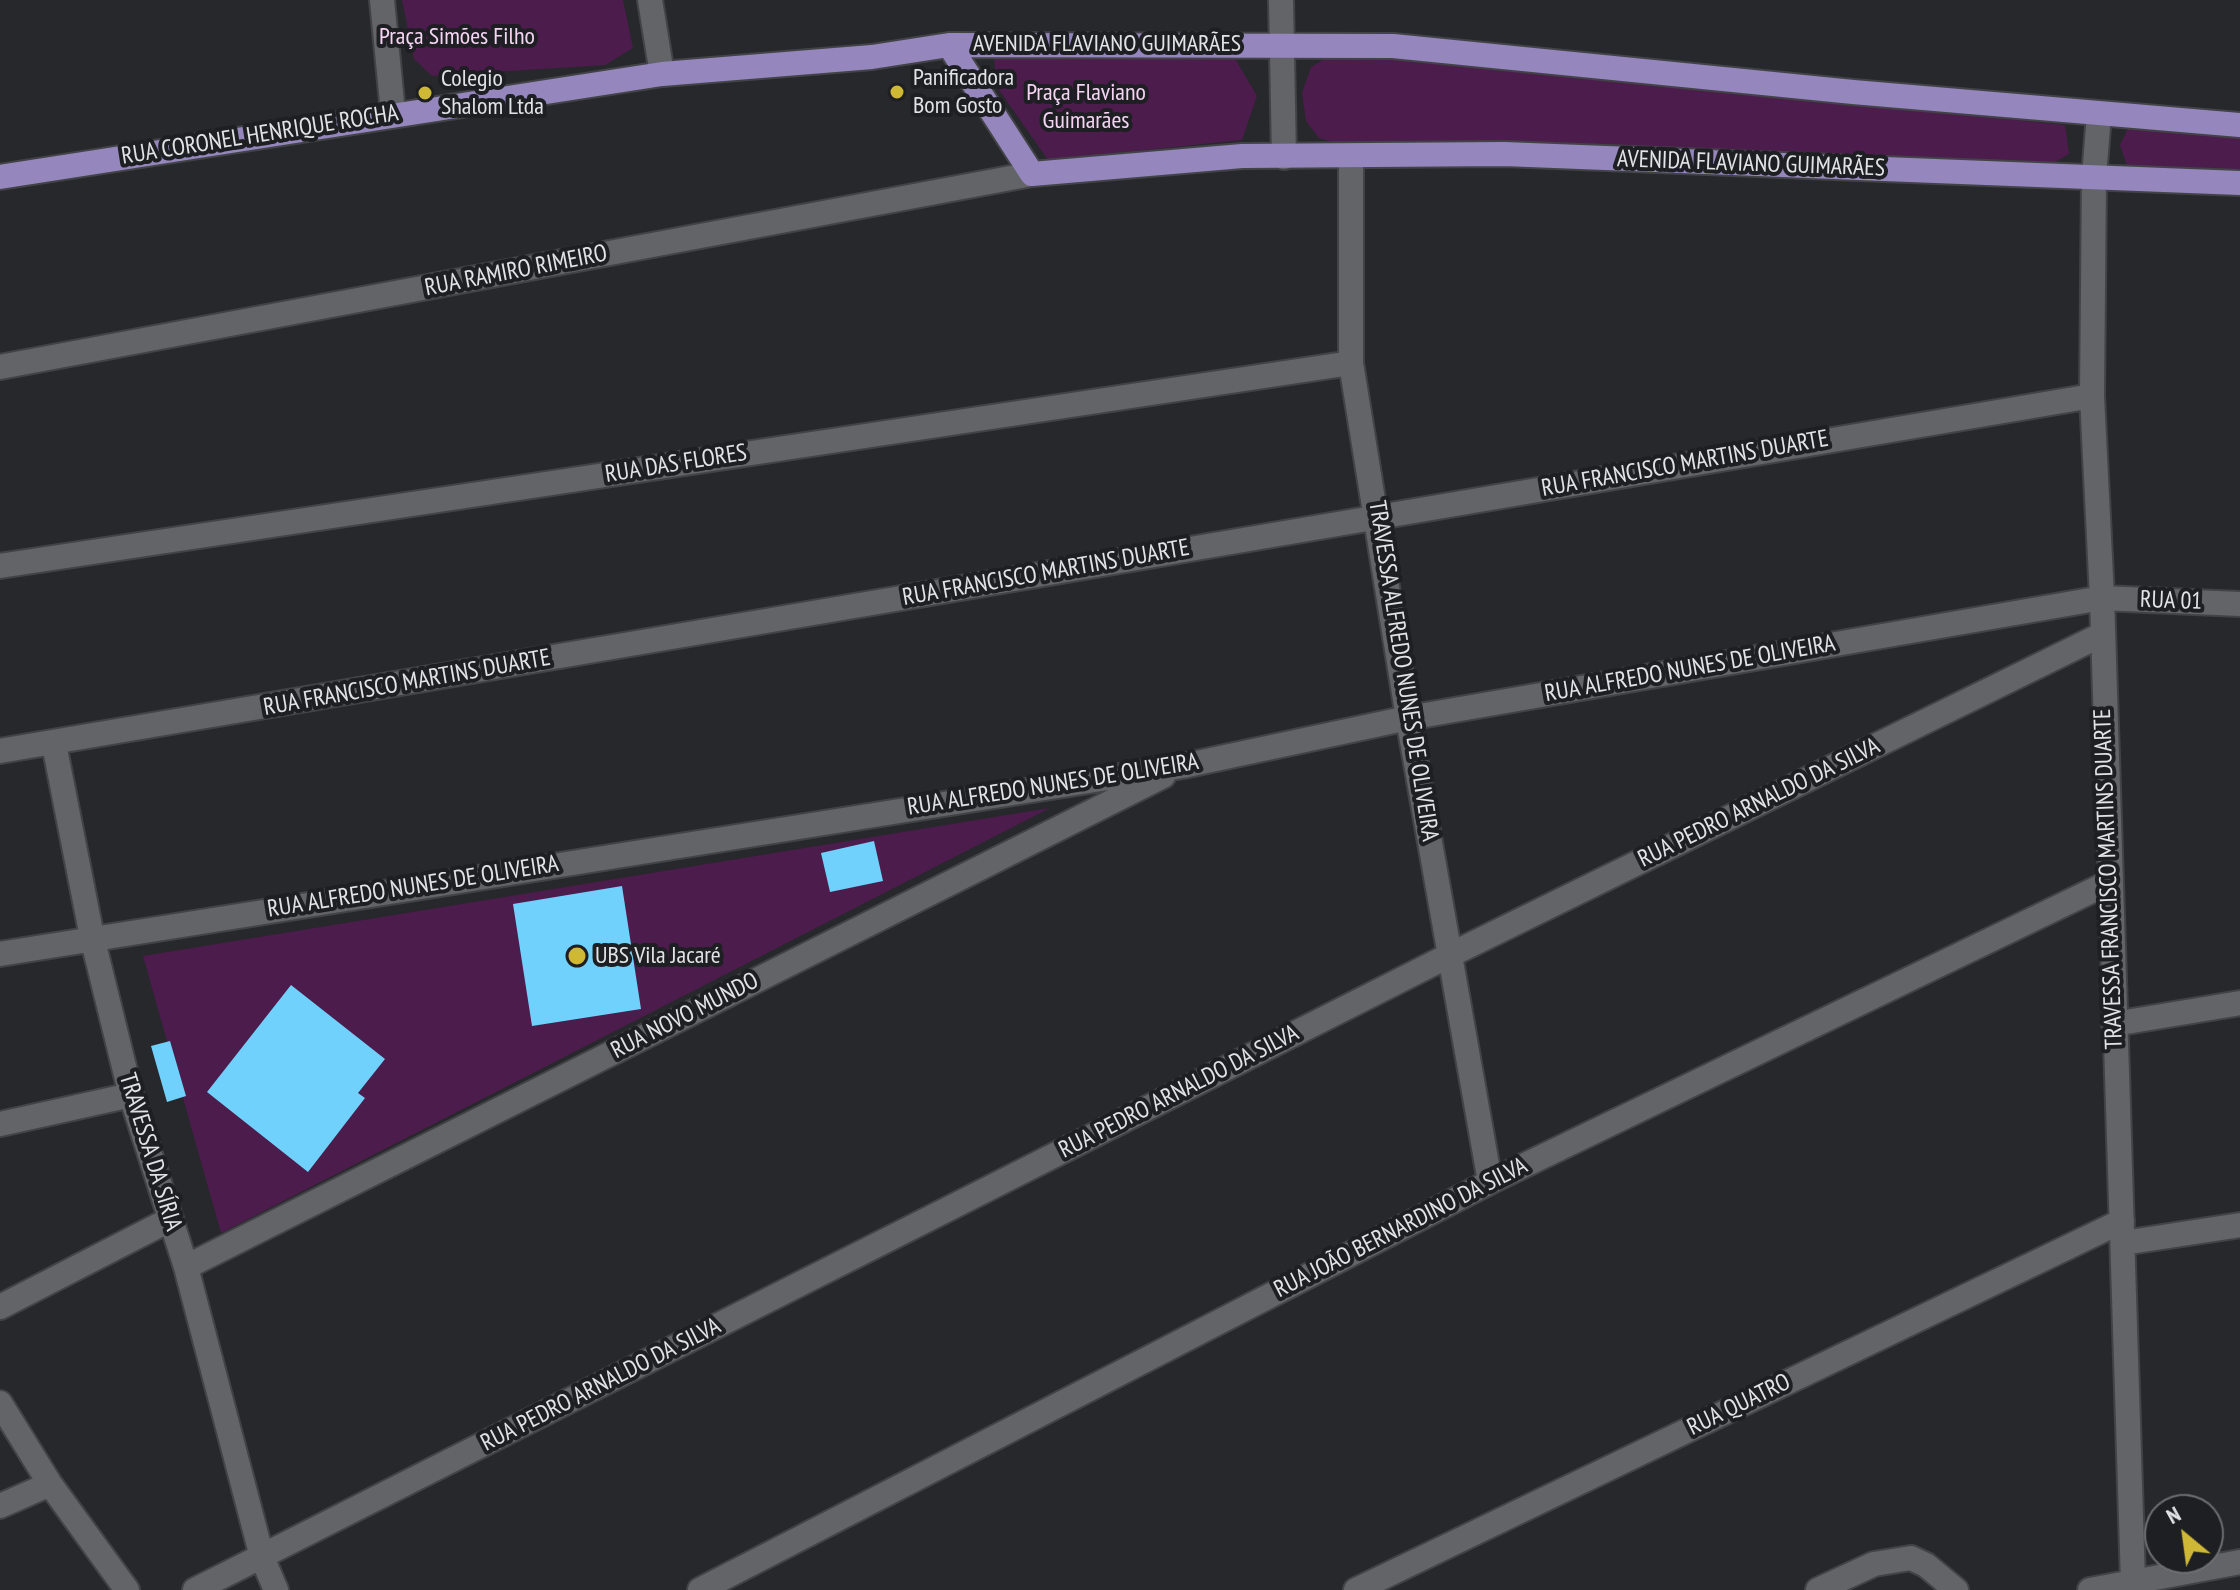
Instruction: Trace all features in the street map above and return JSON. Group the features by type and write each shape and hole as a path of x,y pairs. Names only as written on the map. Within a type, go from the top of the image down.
{"main road":[{"name":"AVENIDA FLAVIANO GUIMARÃES","path":"949,45 1280,43 1393,46 2240,125"},
{"name":"RUA CORONEL HENRIQUE ROCHA","path":"0,177 393,113 662,74 872,57 949,45"},
{"name":"AVENIDA FLAVIANO GUIMARÃES","path":"949,45 1032,174 1242,156 1351,158 1504,154 2240,183"}],"street":[{"path":"382,0 393,113"},
{"path":"650,0 662,74"},
{"path":"1281,0 1284,157"},
{"name":"TRAVESSA FRANCISCO MARTINS DUARTE","path":"2099,114 2094,177 2092,396 2102,598 2133,1581"},
{"name":"TRAVESSA ALFREDO NUNES DE OLIVEIRA","path":"1351,158 1351,363 1378,516 1408,718 1490,1182"},
{"name":"RUA RAMIRO RIMEIRO","path":"0,367 1032,174"},
{"name":"RUA DAS FLORES","path":"0,566 1351,363"},
{"name":"RUA FRANCISCO MARTINS DUARTE","path":"0,751 2092,396"},
{"name":"RUA 01","path":"2102,598 2240,604"},
{"name":"RUA ALFREDO NUNES DE OLIVEIRA","path":"0,954 1183,766 1408,718 2102,598"},
{"name":"RUA PEDRO ARNALDO DA SILVA","path":"195,1590 1452,954 2101,635"},
{"name":"TRAVESSA DA SÍRIA","path":"54,744 92,937 131,1095 186,1267 262,1557 276,1590"},
{"name":"RUA NOVO MUNDO","path":"186,1267 1183,766"},
{"name":"RUA JOÃO BERNARDINO DA SILVA","path":"700,1590 1490,1182 2110,882"},
{"path":"2114,1024 2240,1003"},
{"path":"0,1124 131,1095"},
{"path":"0,1307 171,1219"},
{"name":"RUA QUATRO","path":"1356,1590 2122,1232 2240,1225"},
{"path":"0,1403 50,1484 127,1590"},
{"path":"0,1506 50,1484"},
{"path":"1818,1590 1874,1564 1911,1558 1926,1565 1956,1590"},
{"path":"2090,1590 2240,1562"}],"green space":[{"name":"Praça Simões Filho","path":"402,0 623,0 633,48 605,65 432,76 414,59"},
{"path":"1335,53 2065,125 2069,154 2048,166 1339,144 1319,138 1306,121 1302,93 1311,67"},
{"name":"Praça Flaviano Guimarães","path":"1233,55 1257,96 1242,140 1048,160 997,87 994,59"},
{"path":"2140,121 2240,129 2240,179 2138,176 2127,166 2120,145 2127,130"},
{"path":"1050,808 221,1233 143,956"}],"building":[{"path":"874,841 883,881 830,892 821,853"},
{"name":"UBS Vila Jacaré","path":"622,886 641,1009 532,1026 513,904"},
{"path":"291,985 385,1059 358,1093 365,1098 308,1172 207,1092"},
{"path":"170,1041 186,1096 167,1102 151,1046"}],"place":[{"name":"Panificadora Bom Gosto","path":"897,92"},
{"name":"Colegio Shalom Ltda","path":"425,93"},
{"name":"UBS Vila Jacaré","path":"577,956"}]}
